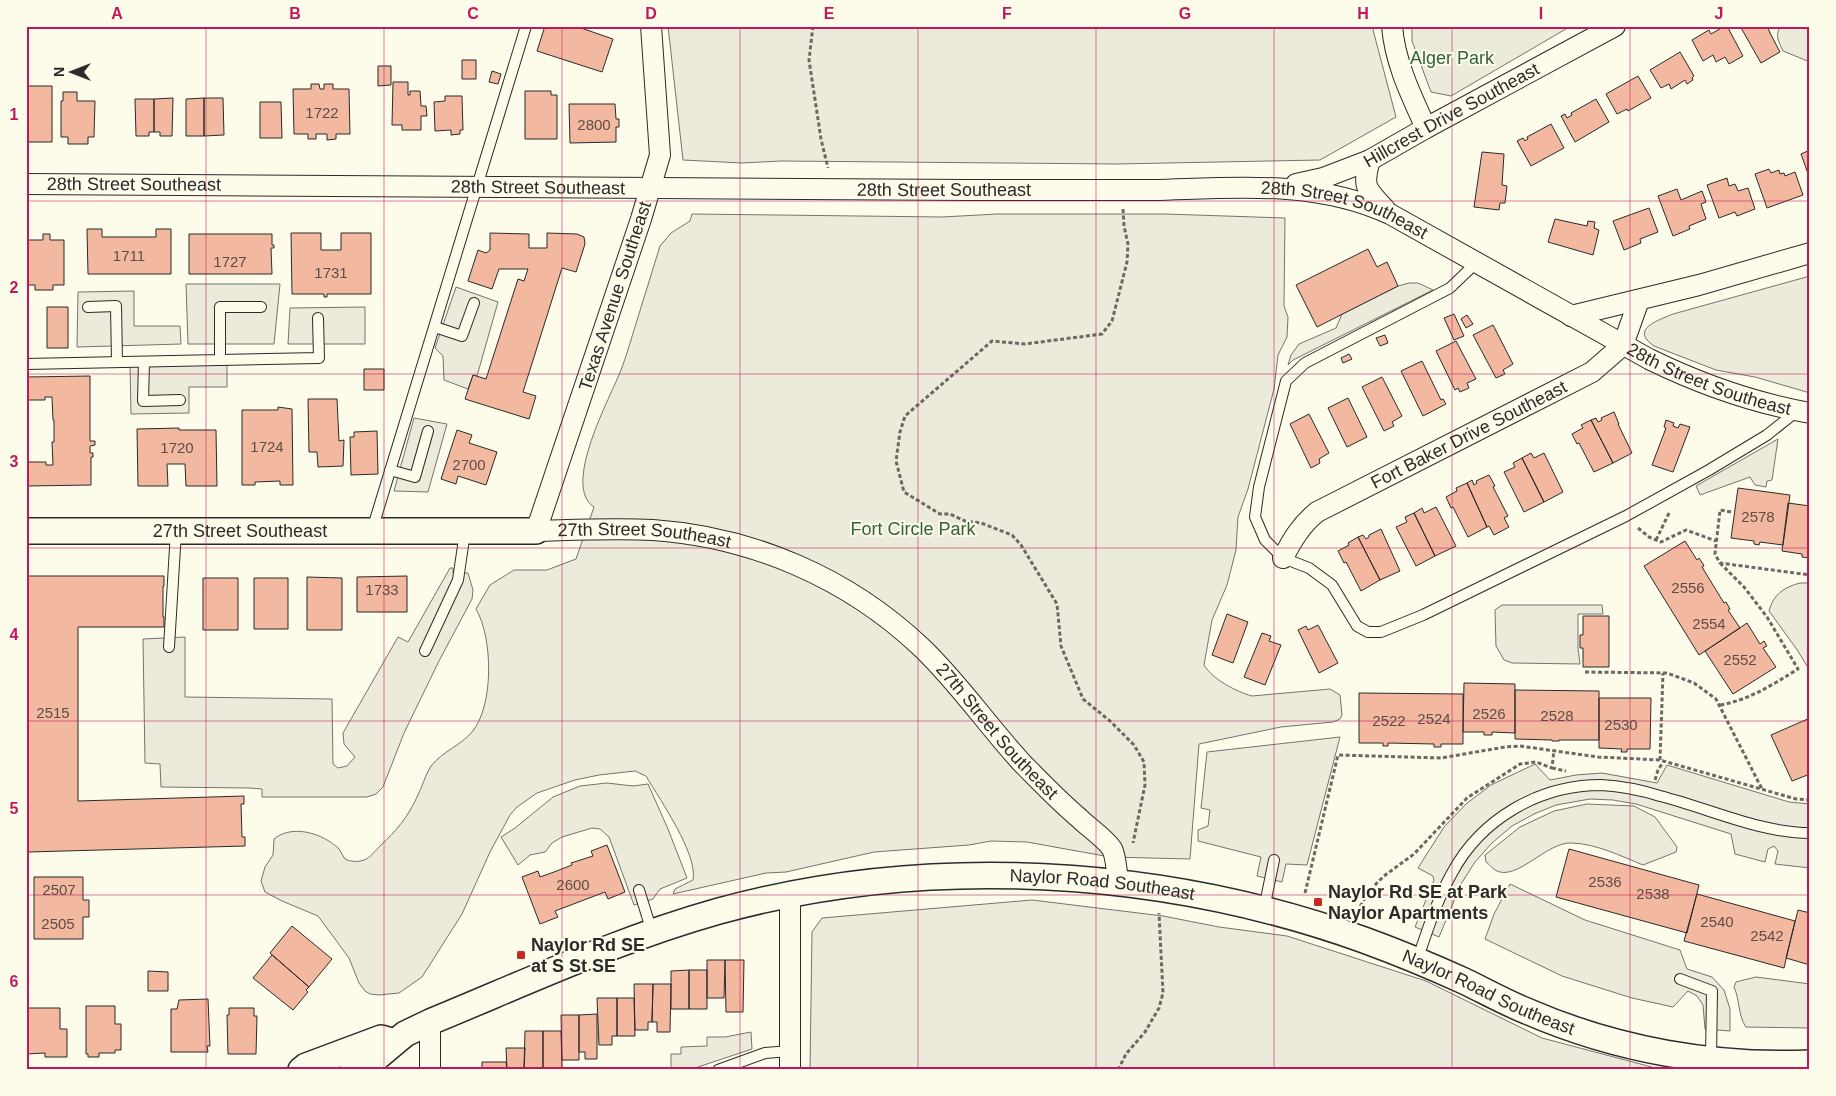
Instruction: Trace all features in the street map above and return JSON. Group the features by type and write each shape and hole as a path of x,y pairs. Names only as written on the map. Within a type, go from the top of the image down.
{"street":[{"name":"Texas Avenue Southeast","path":"536,531 660,155 651,26"},
{"path":"1392,26 1394,46 1403,77 1426,128"},
{"name":"Hillcrest Drive Southeast","path":"1282,187 1323,178 1370,160 1616,26"},
{"path":"1370,160 1365,178 1368,192 1390,214"},
{"name":"28th Street Southeast","path":"26,184 650,189 1091,190 1282,187 1328,194 1366,203 1390,214 1623,345 1677,373 1718,389 1804,412"},
{"path":"1571,316 1699,285 1810,253"},
{"name":"Fort Baker Drive Southeast","path":"1283,558 1301,527 1317,512 1592,372 1623,345 1639,300"},
{"name":"27th Street Southeast","path":"26,531 465,532 632,530 676,532 705,537 782,558 822,576 852,593 881,613 921,647 945,672 988,725 1023,763 1112,850 1118,882"},
{"name":"Naylor Road Southeast","path":"353,1070 374,1060 405,1034 430,1022 598,951 652,932 724,910 790,895 884,881 954,877 1042,877 1118,882 1210,897 1264,909 1356,937 1464,981 1528,1012 1574,1030 1653,1051 1711,1060 1770,1064 1810,1063"},
{"path":"790,895 790,1060"},
{"path":"430,1022 430,1070"},
{"path":"301,1070 306,1066 381,1038 394,1042"}],"lane":[{"path":"372,531 526,26"},
{"path":"1476,263 1450,288 1305,363 1286,381 1259,486 1255,517 1265,540 1283,558 1309,568 1332,585 1357,626 1368,632 1382,632 1423,615 1626,516 1709,470 1804,412"},
{"path":"435,327 462,336 474,303"},
{"path":"88,307 116,306 117,362"},
{"path":"220,360 220,308 261,307"},
{"path":"26,364 319,358 318,318"},
{"path":"144,362 143,401 180,400"},
{"path":"390,470 415,477 428,431"},
{"path":"169,648 176,531"},
{"path":"425,652 458,580 465,532"},
{"path":"1417,962 1452,872 1474,839 1502,815 1538,796 1573,787 1601,785 1630,788 1768,829 1810,833"},
{"path":"1264,909 1274,860"},
{"path":"639,890 652,932"},
{"path":"1680,979 1712,992 1711,1060"},
{"path":"718,1070 765,1053 790,1060"}],"path":[{"path":"813,26 809,60 826,168 833,169"},
{"path":"1123,208 1128,244 1127,262 1112,321 1102,334 1025,344 992,340 906,416 900,432 896,461 904,492 940,514 950,514 965,521 981,523 1012,534 1057,604 1061,646 1083,700 1110,721 1134,745 1144,762 1145,785 1133,846"},
{"path":"1720,705 1736,702 1755,695 1798,669 1767,617 1744,587 1720,563 1714,554 1720,510 1731,512"},
{"path":"1626,516 1644,533 1661,542 1686,530 1716,541"},
{"path":"1720,563 1810,575"},
{"path":"1585,672 1668,673 1694,682 1716,699 1720,705 1763,790"},
{"path":"1660,760 1663,673"},
{"path":"1305,893 1338,755 1441,758 1520,746 1598,757 1660,760 1796,799 1810,800"},
{"path":"1357,912 1369,891 1384,876 1414,854 1467,798 1520,764 1536,762 1552,768 1554,750"},
{"path":"1118,1070 1126,1054 1146,1032 1160,1008 1164,994 1159,913"}],"green space":[{"path":"668,26 1372,26 1396,117 1320,160 1116,164 781,161 742,163 683,160"},
{"name":"Alger Park","path":"1412,26 1571,26 1451,96 1431,92 1412,41"},
{"path":"1781,26 1810,26 1810,62 1783,51 1778,35"},
{"name":"Fort Circle Park","path":"692,214 942,217 997,214 1165,214 1285,218 1284,306 1288,317 1287,337 1278,355 1274,389 1248,489 1238,517 1236,550 1227,585 1212,620 1204,665 1225,684 1252,696 1330,689 1340,695 1342,715 1340,719 1333,722 1281,727 1199,744 1190,859 1110,857 1027,842 991,841 969,845 874,852 786,872 766,873 673,894 675,889 693,880 693,869 690,856 677,827 646,776 635,771 575,780 537,793 517,807 510,815 490,852 462,914 422,977 399,993 370,994 359,983 349,958 318,916 265,892 261,881 265,867 273,855 274,839 281,834 290,832 307,832 332,843 347,860 362,861 366,859 373,854 406,817 427,773 435,761 472,732 484,706 489,672 486,637 476,609 490,585 514,570 547,570 576,559 594,507 585,496 583,480 585,461 591,440 623,365 660,246 671,233 690,221"},
{"path":"1810,276 1810,393 1755,377 1716,370 1654,346 1644,335 1645,330 1654,322 1673,314"},
{"path":"1800,583 1810,583 1810,671 1769,611 1776,596 1789,587"},
{"path":"1502,605 1602,605 1603,614 1578,614 1580,664 1512,663 1504,660 1496,646 1495,610"},
{"path":"1587,804 1634,806 1655,817 1677,847 1676,852 1643,865 1600,848 1572,843 1552,848 1522,867 1512,871 1503,872 1495,870 1486,862 1485,855 1520,827 1554,811"},
{"path":"1032,900 1163,916 1219,927 1287,936 1426,981 1542,1038 1663,1070 810,1070 812,932 822,918"},
{"path":"1756,977 1810,984 1810,1028 1746,1027 1743,1023 1734,987 1736,982"}],"shaded area":[{"path":"1418,283 1433,290 1293,360 1288,365 1291,355 1299,344 1336,328 1342,314 1398,286"},
{"path":"186,284 280,284 274,344 188,344"},
{"path":"456,287 498,302 477,376 473,375 468,389 444,380 443,356 435,348"},
{"path":"134,291 134,326 180,326 181,344 77,347 78,292"},
{"path":"365,307 365,344 288,344 290,308"},
{"path":"220,360 227,366 227,387 189,387 189,413 131,414 130,366"},
{"path":"414,418 447,424 428,492 394,491"},
{"path":"1778,439 1772,480 1767,481 1766,487 1755,485 1750,477 1700,495 1696,486"},
{"path":"450,568 453,568 453,573 468,573 473,590 472,599 404,733 383,787 376,794 367,797 262,797 262,789 161,787 160,764 145,763 143,639 185,637 185,697 332,699 333,764 338,768 347,766 355,757 344,744 343,733 398,637 408,642"},
{"path":"1340,737 1307,865 1286,864 1282,882 1257,876 1261,857 1198,841 1198,830 1208,826 1210,810 1201,808 1207,752"},
{"path":"1535,764 1550,780 1602,773 1657,783 1667,765 1789,802 1810,804 1810,868 1775,864 1778,851 1774,846 1768,849 1765,862 1735,854 1731,834 1636,804 1590,799 1556,805 1512,826 1492,843 1475,862 1461,884 1439,937 1415,927 1434,880 1433,876 1418,868 1444,827 1466,804 1491,785"},
{"path":"607,783 633,786 648,784 687,878 660,889 653,899 634,905 609,837 600,829 592,828 562,837 552,843 545,852 530,855 518,865 501,837 553,797 580,786"},
{"path":"1510,884 1585,920 1680,950 1687,969 1712,977 1724,990 1730,1009 1730,1031 1705,1029 1703,1005 1697,996 1688,991 1673,1007 1632,998 1562,976 1485,939 1494,914"},
{"path":"751,1032 752,1049 689,1070 671,1070 671,1054 681,1054 681,1047 707,1046 707,1037 725,1037"}],"building":[{"path":"545,26 582,26 581,28 613,39 602,72 537,51"},
{"path":"1727,26 1743,56 1729,64 1725,57 1716,62 1713,55 1703,61 1692,40 1709,30 1711,34"},
{"path":"1740,26 1771,26 1768,28 1780,52 1761,63"},
{"path":"1680,52 1694,76 1693,80 1687,84 1685,80 1671,89 1669,84 1661,88 1650,70"},
{"path":"462,60 476,60 476,79 462,79"},
{"path":"378,66 391,66 391,85 378,86"},
{"path":"492,71 501,74 498,84 489,82"},
{"path":"1638,76 1651,98 1628,111 1627,109 1617,114 1606,94"},
{"path":"393,82 408,82 408,95 410,95 410,91 420,91 421,106 426,106 427,116 421,116 421,130 402,130 402,125 392,125"},
{"path":"311,84 319,84 320,89 324,89 324,84 333,84 333,89 349,89 350,134 336,134 336,139 327,140 327,134 316,134 316,139 308,139 308,134 294,134 293,89 311,89"},
{"path":"26,86 52,86 52,142 26,142 28,101 26,101"},
{"path":"525,91 551,91 551,95 557,95 557,139 525,139"},
{"path":"63,92 77,92 77,101 95,101 94,137 88,137 88,144 68,144 68,137 61,137 61,101 63,101"},
{"path":"445,96 462,96 463,130 460,130 460,134 451,135 451,130 435,131 434,102 445,101"},
{"path":"173,98 172,136 160,136 160,132 154,132 154,99"},
{"path":"204,98 204,136 186,136 186,99"},
{"path":"204,98 223,98 224,135 204,136"},
{"path":"135,99 154,99 154,132 149,132 149,136 136,136"},
{"path":"1596,99 1609,122 1575,142 1561,116 1565,114 1567,118 1572,115 1571,113"},
{"path":"260,102 281,102 282,138 260,138"},
{"path":"569,104 615,104 616,119 619,119 619,127 616,127 616,142 570,143"},
{"path":"1551,124 1564,148 1531,166 1517,141 1523,138 1525,141 1528,139 1527,137"},
{"path":"1810,150 1810,179 1801,154"},
{"path":"1482,152 1504,154 1502,185 1507,186 1505,203 1500,203 1499,210 1474,207"},
{"path":"1769,169 1771,173 1779,170 1780,174 1784,173 1785,176 1795,172 1803,195 1767,208 1755,174"},
{"path":"1727,178 1729,186 1735,184 1738,191 1748,188 1755,209 1737,216 1735,212 1719,218 1707,185"},
{"path":"1677,189 1681,200 1702,191 1706,202 1701,204 1706,219 1689,226 1690,229 1673,236 1658,196"},
{"path":"1649,208 1658,232 1640,239 1641,243 1624,250 1613,221"},
{"path":"1555,219 1587,226 1588,221 1595,222 1594,228 1599,230 1593,255 1548,242"},
{"path":"87,229 102,229 102,237 156,237 156,229 171,229 171,274 88,274"},
{"path":"291,233 321,233 321,250 341,250 341,233 371,233 371,294 327,294 327,297 324,297 324,294 292,294"},
{"path":"490,233 529,234 529,248 547,248 547,233 577,234 584,237 585,244 576,272 562,268 523,392 536,396 529,419 465,399 473,375 486,379 518,279 524,281 528,269 499,269 492,289 468,281 478,250 486,253 490,250"},
{"path":"43,234 50,234 50,240 64,240 64,285 53,285 53,290 35,290 35,285 28,285 28,240 43,240"},
{"path":"189,234 272,234 272,245 274,245 274,248 271,248 272,274 189,274"},
{"path":"1368,249 1377,267 1387,262 1398,286 1317,327 1296,285"},
{"path":"47,307 68,307 68,348 47,348"},
{"path":"1454,314 1464,336 1454,340 1444,318"},
{"path":"1467,315 1473,324 1466,328 1461,319"},
{"path":"1493,325 1513,364 1503,370 1505,374 1496,378 1473,335"},
{"path":"1385,335 1388,343 1380,346 1376,338"},
{"path":"1456,341 1476,379 1467,383 1469,388 1460,392 1458,388 1455,390 1436,351"},
{"path":"1349,354 1352,359 1343,363 1341,358"},
{"path":"1422,361 1441,400 1443,399 1446,404 1423,416 1401,371"},
{"path":"364,369 384,369 384,390 364,390"},
{"path":"90,376 90,441 95,441 95,445 90,446 90,453 93,453 93,457 91,457 91,485 28,486 26,474 28,474 28,462 46,462 46,465 53,465 52,442 54,442 54,420 52,397 45,397 45,400 28,400 26,377"},
{"path":"1382,377 1402,416 1392,422 1394,426 1384,431 1362,387"},
{"path":"1348,398 1367,437 1347,447 1328,408"},
{"path":"308,399 337,399 339,441 344,440 343,466 318,467 317,452 309,452"},
{"path":"278,407 292,409 293,485 280,485 280,481 255,482 255,485 242,485 242,410 278,410"},
{"path":"1614,412 1632,453 1613,463 1591,420 1596,418 1598,422 1602,420 1601,418"},
{"path":"1309,414 1329,453 1319,459 1320,463 1311,468 1290,424"},
{"path":"1591,420 1613,463 1594,472 1579,443 1577,444 1572,434 1583,428 1581,425"},
{"path":"1666,420 1674,423 1673,426 1678,428 1680,424 1690,427 1673,472 1652,465 1666,428 1664,427"},
{"path":"179,428 179,430 216,430 217,486 186,486 185,464 167,464 168,486 138,486 137,429"},
{"path":"457,430 472,435 469,443 497,452 486,485 458,476 456,484 441,479"},
{"path":"377,431 378,474 351,475 350,437 354,437 354,432"},
{"path":"1531,453 1534,458 1544,453 1563,492 1544,502 1522,458"},
{"path":"1522,458 1544,502 1524,512 1504,472 1515,467 1513,463"},
{"path":"1489,475 1508,516 1504,518 1509,527 1494,535 1489,526 1487,527 1467,483 1472,480 1474,485 1477,483 1476,481"},
{"path":"1467,483 1487,527 1468,537 1446,497 1457,491 1456,488"},
{"path":"1738,488 1790,495 1783,545 1760,542 1759,545 1754,544 1754,541 1731,538"},
{"path":"1788,503 1810,506 1810,558 1802,557 1802,554 1782,551"},
{"path":"1436,507 1456,546 1435,556 1414,513 1422,508 1424,513"},
{"path":"1414,513 1435,556 1416,566 1396,527 1407,522 1405,517"},
{"path":"1381,529 1400,571 1380,580 1358,537 1363,535 1366,539 1369,535"},
{"path":"1358,537 1380,580 1361,591 1338,551"},
{"path":"1685,541 1697,560 1699,558 1703,564 1704,566 1702,567 1724,603 1726,602 1730,609 1728,610 1740,628 1699,655 1644,566"},
{"path":"28,576 164,576 164,627 78,627 78,801 244,796 244,804 241,804 242,837 245,837 245,846 28,852"},
{"path":"407,576 407,612 357,612 357,577"},
{"path":"307,577 342,578 342,630 307,630"},
{"path":"203,578 238,578 238,630 203,630"},
{"path":"254,578 288,578 288,629 254,629"},
{"path":"1227,614 1248,622 1233,663 1212,655"},
{"path":"1583,616 1609,616 1609,667 1583,667 1583,648 1580,648 1580,635 1583,635"},
{"path":"1747,623 1760,644 1764,641 1767,646 1763,648 1776,667 1733,694 1705,651"},
{"path":"1318,625 1338,663 1319,673 1298,630 1306,626 1308,630"},
{"path":"1262,633 1271,636 1269,641 1281,645 1265,685 1244,677"},
{"path":"1464,683 1515,684 1515,733 1492,732 1492,735 1484,735 1484,732 1463,732"},
{"path":"1515,690 1599,691 1599,740 1552,741 1515,739"},
{"path":"1359,693 1463,694 1463,744 1441,744 1441,747 1434,747 1434,744 1388,743 1388,746 1383,746 1383,743 1359,743"},
{"path":"1599,698 1651,698 1650,749 1627,749 1627,752 1621,752 1622,749 1599,748"},
{"path":"1810,718 1810,774 1792,781 1771,735"},
{"path":"607,845 625,892 608,899 605,892 555,911 558,917 540,924 522,877 538,871 540,877 554,872 572,865 571,863 593,856 591,851"},
{"path":"1569,849 1699,885 1687,933 1556,897"},
{"path":"34,877 83,877 83,900 89,900 89,917 83,917 83,939 34,939"},
{"path":"1697,894 1795,921 1784,968 1684,941"},
{"path":"1798,910 1810,913 1810,965 1786,958"},
{"path":"292,926 332,959 309,987 270,953"},
{"path":"272,955 309,987 306,990 308,992 293,1010 253,978"},
{"path":"707,960 725,960 724,998 707,998"},
{"path":"725,960 744,960 743,1012 726,1012"},
{"path":"689,970 689,1009 671,1009 671,971"},
{"path":"689,970 707,970 707,1009 689,1009"},
{"path":"148,971 168,972 168,991 148,991"},
{"path":"634,984 653,984 652,1022 648,1022 648,1030 635,1030"},
{"path":"653,984 671,984 670,1032 657,1032 657,1022 652,1022"},
{"path":"597,998 617,998 617,1036 612,1036 612,1045 599,1045"},
{"path":"617,998 634,998 635,1036 617,1036"},
{"path":"208,999 210,1046 207,1046 208,1052 171,1052 171,1009 177,1009 179,1000"},
{"path":"86,1006 115,1006 115,1024 121,1024 121,1050 115,1050 115,1053 99,1053 99,1057 88,1057 88,1054 86,1054"},
{"path":"26,1008 60,1008 60,1029 67,1029 67,1057 45,1057 45,1053 27,1054"},
{"path":"229,1008 254,1008 254,1016 257,1016 256,1054 228,1054 227,1015 229,1015"},
{"path":"597,1014 597,1059 585,1059 585,1052 579,1052 579,1015"},
{"path":"561,1015 579,1015 579,1060 562,1060"},
{"path":"525,1031 543,1031 543,1070 524,1070"},
{"path":"543,1031 561,1031 562,1070 543,1070"},
{"path":"506,1048 525,1048 524,1070 507,1070"},
{"path":"482,1062 506,1062 507,1070 482,1070"}],"place":[{"name":"Naylor Rd SE at Park Naylor Apartments","path":"1318,902"},
{"name":"Naylor Rd SE at S St SE","path":"521,955"}]}
